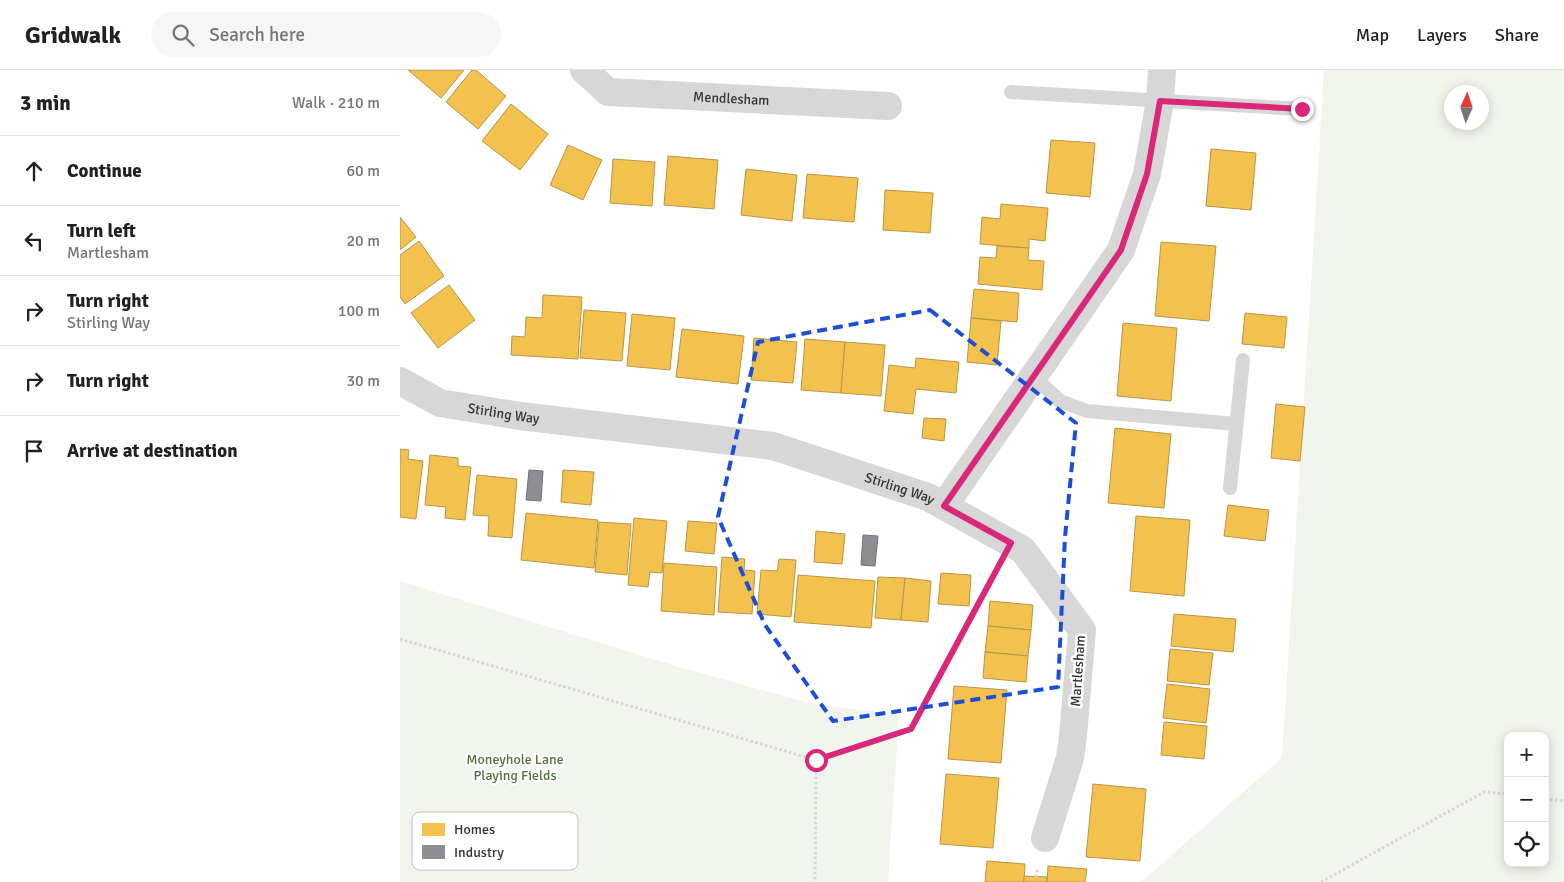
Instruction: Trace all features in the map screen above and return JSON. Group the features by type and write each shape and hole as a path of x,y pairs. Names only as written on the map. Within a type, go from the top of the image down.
{"street":[{"name":"Mendlesham","path":"584,70 608,92 888,106"},
{"name":"Stirling Way","path":"400,381 440,403 520,416 773,446 928,497 944,506 1121,250 1147,174 1160,101 1162,70"},
{"name":"Martlesham","path":"944,506 1022,550 1082,630 1070,758 1046,838"}],"lane":[{"path":"1011,92 1302,109"},
{"path":"1230,488 1243,360"},
{"path":"1034,376 1060,400 1087,411 1236,424"}],"path":[{"path":"400,639 816,760 911,729 1011,543"},
{"path":"815,882 816,760"},
{"path":"1321,882 1484,792 1504,794"},
{"path":"1549,799 1564,801"}],"highlighted area":[{"path":"930,310 1076,423 1065,537 1058,687 833,721 765,625 718,517 758,342"}],"green space":[{"path":"1324,70 1564,70 1564,882 1141,882 1282,758"},
{"name":"Moneyhole Lane Playing Fields","path":"400,581 682,668 809,703 899,715 888,882 400,882"}],"building: Homes":[{"path":"408,70 464,70 441,98"},
{"path":"472,70 476,70 506,96 478,129 446,102"},
{"path":"511,104 548,134 520,170 482,141"},
{"path":"1051,140 1095,143 1090,197 1046,193"},
{"path":"568,145 602,160 583,200 550,185"},
{"path":"1211,149 1256,153 1251,210 1206,206"},
{"path":"668,156 718,160 714,209 664,205"},
{"path":"613,159 655,162 652,206 610,203"},
{"path":"746,169 797,175 792,221 741,215"},
{"path":"807,174 858,178 854,222 803,218"},
{"path":"885,190 933,193 930,233 883,230"},
{"path":"1001,204 1048,208 1045,241 1029,239 1029,248 980,244 982,217 1000,219"},
{"path":"400,217 416,237 400,250"},
{"path":"419,241 444,276 405,304 400,297 400,255"},
{"path":"1161,242 1216,246 1209,321 1155,316"},
{"path":"997,246 1029,248 1028,260 1044,261 1042,290 978,284 980,257 996,258"},
{"path":"449,285 475,320 438,348 411,313"},
{"path":"974,289 1019,293 1017,322 971,318"},
{"path":"543,295 582,297 578,359 511,355 512,336 525,337 526,317 542,318"},
{"path":"584,310 626,313 622,361 580,358"},
{"path":"1245,313 1287,317 1284,348 1242,344"},
{"path":"632,314 675,318 670,370 627,366"},
{"path":"971,318 1001,321 997,365 967,362"},
{"path":"1123,323 1177,328 1171,401 1117,396"},
{"path":"682,329 744,336 738,384 676,377"},
{"path":"754,338 797,342 793,383 751,380"},
{"path":"805,339 845,342 841,393 801,390"},
{"path":"845,342 885,345 881,396 841,393"},
{"path":"916,358 959,362 956,393 916,389 913,414 884,411 889,365 915,368"},
{"path":"1276,404 1305,407 1300,461 1271,458"},
{"path":"924,418 946,419 944,441 922,438"},
{"path":"1115,428 1171,434 1164,508 1108,503"},
{"path":"400,449 409,450 408,459 423,461 416,519 400,517"},
{"path":"430,455 458,458 458,466 471,467 465,520 445,518 446,507 425,505"},
{"path":"563,470 594,472 591,505 561,502"},
{"path":"477,475 517,479 512,538 488,536 489,516 473,515"},
{"path":"1228,505 1269,510 1265,541 1224,536"},
{"path":"526,513 598,520 594,568 521,560"},
{"path":"1136,516 1190,520 1184,596 1130,591"},
{"path":"634,518 667,521 662,573 650,572 648,587 628,585"},
{"path":"688,521 717,523 714,554 685,551"},
{"path":"599,522 631,524 627,575 595,572"},
{"path":"816,531 845,534 842,564 814,562"},
{"path":"722,557 745,559 744,570 755,571 752,614 718,612"},
{"path":"779,559 796,560 791,617 757,614 761,570 777,571"},
{"path":"664,563 717,567 714,615 661,611"},
{"path":"941,573 971,575 969,606 938,604"},
{"path":"798,575 875,581 871,628 794,622"},
{"path":"878,577 905,578 901,620 875,618"},
{"path":"905,578 931,581 928,622 901,620"},
{"path":"990,601 1033,605 1031,630 988,626"},
{"path":"1174,614 1236,619 1233,652 1171,646"},
{"path":"988,626 1031,630 1028,656 985,652"},
{"path":"1170,649 1213,653 1209,685 1167,681"},
{"path":"985,652 1028,656 1026,682 983,678"},
{"path":"1167,684 1210,689 1206,723 1163,718"},
{"path":"954,686 1007,690 1001,763 948,759"},
{"path":"1164,722 1207,726 1204,759 1161,755"},
{"path":"946,774 999,778 993,848 940,844"},
{"path":"1093,784 1146,789 1140,861 1086,857"},
{"path":"987,861 1025,864 1024,882 985,882"},
{"path":"1048,866 1087,869 1085,882 1047,882"},
{"path":"1024,876 1047,877 1047,882 1024,882"}],"building: Industry":[{"path":"529,470 543,471 541,501 526,500"},
{"path":"863,535 878,536 875,566 861,565"}],"route":[{"path":"816,760 911,729 1011,543 944,506 1121,250 1147,174 1160,101 1302,109"}]}
